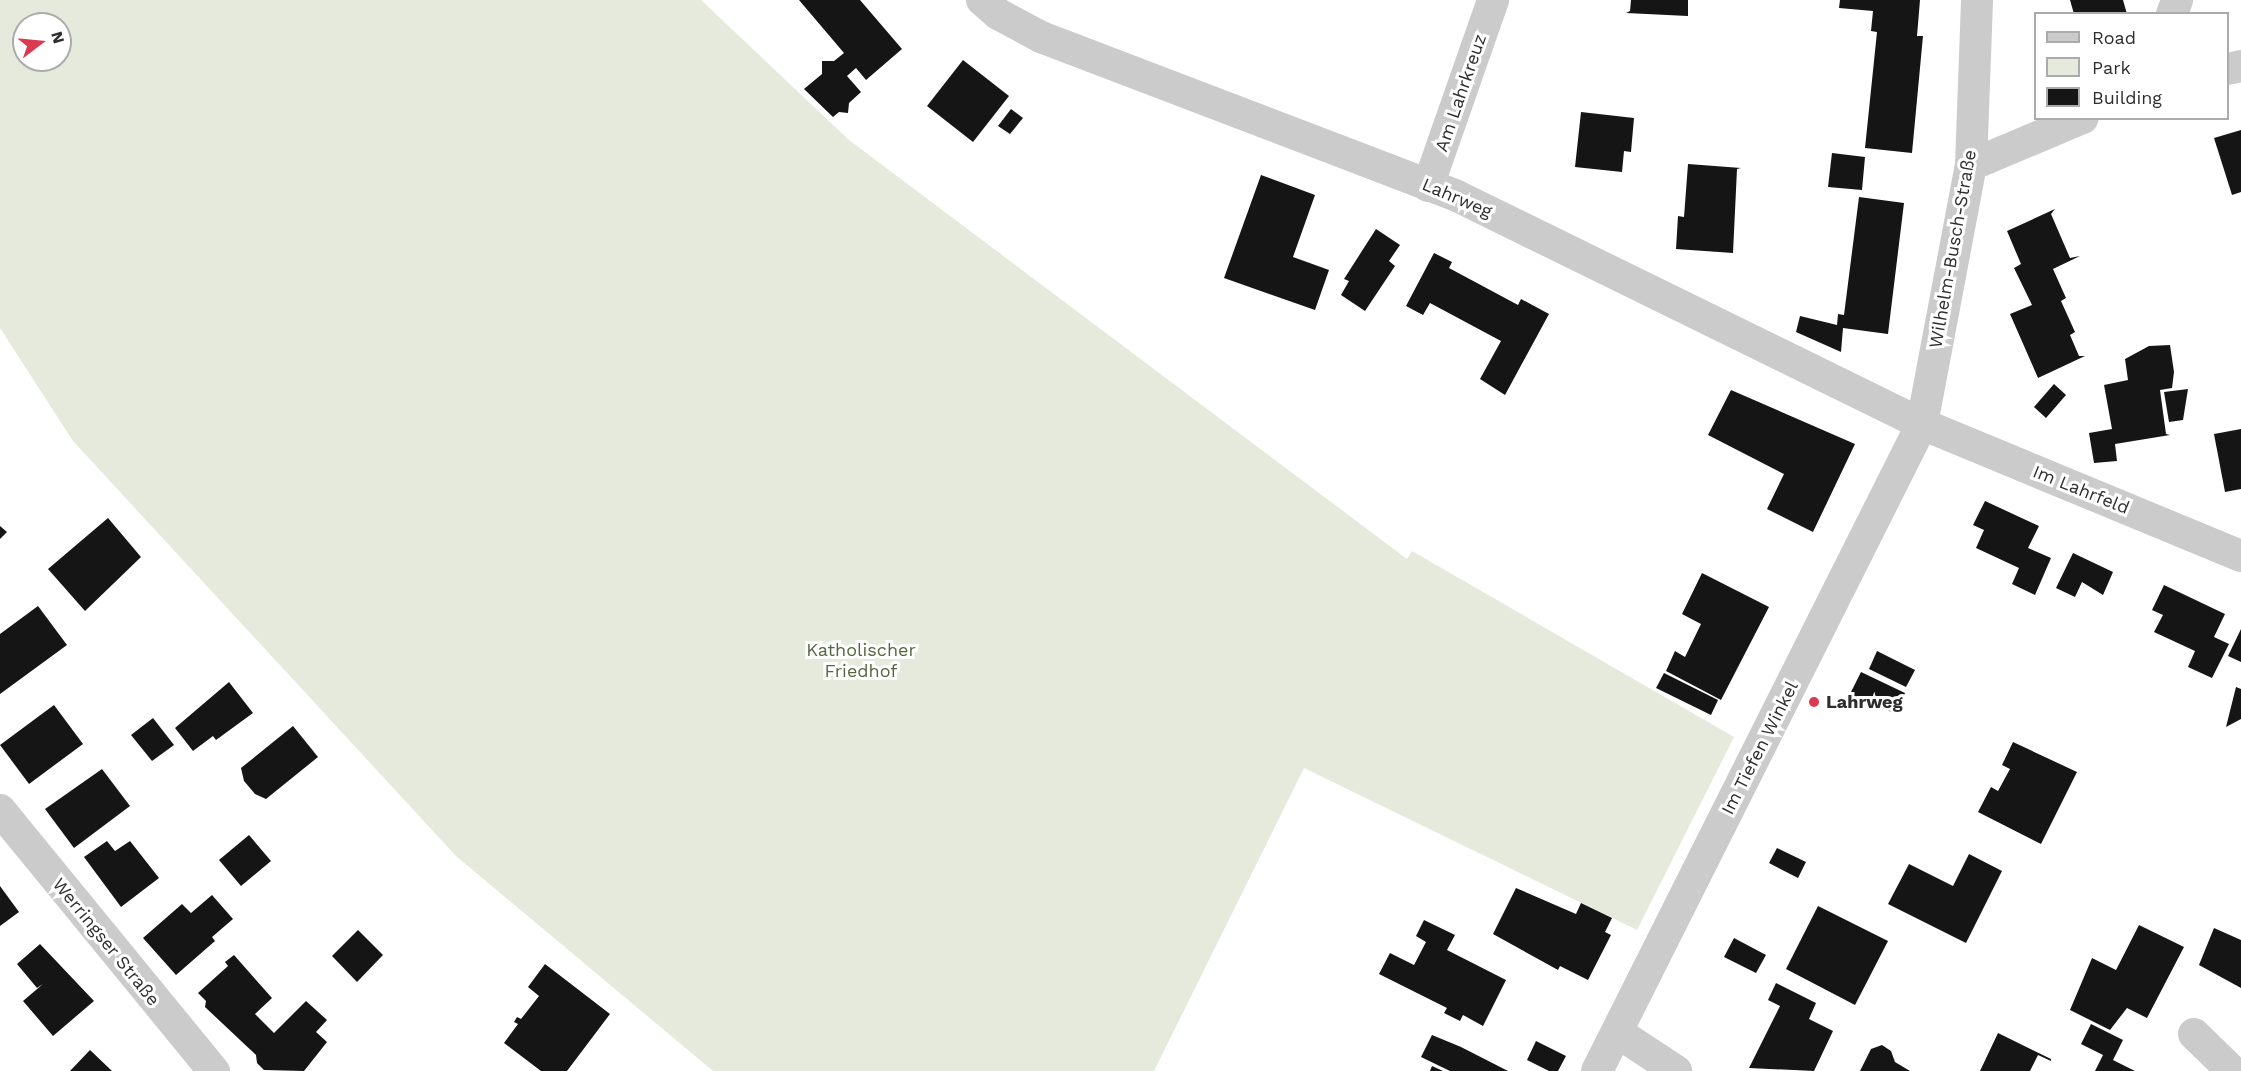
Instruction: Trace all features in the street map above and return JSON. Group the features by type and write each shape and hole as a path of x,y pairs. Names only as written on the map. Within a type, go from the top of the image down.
{"street":[{"name":"Lahrweg","path":"982,0 998,14 1041,37 1457,196 1922,424"},
{"name":"Am Lahrkreuz","path":"1428,186 1493,0"},
{"name":"Wilhelm-Busch-Straße","path":"1922,424 1971,165 1977,0"},
{"path":"1971,165 2078,120"},
{"name":"Im Lahrfeld","path":"1922,424 2241,556"},
{"name":"Im Tiefen Winkel","path":"1597,1071 1922,424"},
{"name":"Werringser Straße","path":"0,810 214,1071"},
{"path":"1617,1032 1676,1071"},
{"path":"2194,1034 2232,1071"}],"green space":[{"name":"Katholischer Friedhof","path":"0,0 701,0 849,140 1407,559 1412,551 1734,737 1637,930 1304,768 1154,1071 713,1071 456,856 73,441 0,328"}],"building":[{"path":"799,0 860,0 902,49 866,80 856,68 847,76 861,92 849,103 848,113 839,112 833,117 804,89 822,74 822,61 834,61 844,53"},
{"path":"1631,0 1688,0 1688,16 1626,13 1630,11"},
{"path":"1840,0 1920,0 1917,36 1923,36 1912,153 1865,148 1877,32 1871,31 1873,11 1839,8"},
{"path":"2070,0 2123,0 2126,12 2073,12"},
{"path":"963,60 1009,96 973,142 927,106"},
{"path":"1011,109 1023,118 1010,134 998,126"},
{"path":"1581,112 1634,118 1631,152 1624,151 1622,172 1575,167"},
{"path":"2241,130 2241,192 2232,195 2214,138"},
{"path":"1832,153 1865,157 1862,190 1828,187"},
{"path":"1688,164 1741,168 1737,169 1733,253 1676,249 1678,216 1684,217"},
{"path":"1261,175 1315,195 1293,257 1329,270 1315,310 1224,278"},
{"path":"1859,197 1904,203 1888,334 1843,328 1841,352 1796,332 1800,316 1837,325 1838,314 1844,315"},
{"path":"2055,209 2051,214 2070,258 2080,256 2053,269 2066,298 2061,301 2075,332 2070,335 2079,356 2085,356 2038,378 2010,314 2032,305 2014,268 2021,264 2007,231"},
{"path":"1376,229 1400,245 1389,261 1395,266 1365,311 1341,295 1349,281 1344,279"},
{"path":"1434,253 1452,262 1449,268 1518,305 1521,299 1549,314 1505,395 1480,379 1501,341 1430,303 1423,315 1406,306"},
{"path":"2170,345 2174,372 2172,388 2160,390 2166,434 2170,435 2115,444 2117,461 2094,463 2089,433 2112,429 2104,385 2128,380 2125,359 2149,346"},
{"path":"2054,384 2066,395 2046,418 2034,407"},
{"path":"2188,389 2183,420 2169,422 2164,392"},
{"path":"1731,390 1855,444 1813,532 1767,509 1784,474 1708,435"},
{"path":"2241,429 2241,489 2225,492 2214,434"},
{"path":"1985,501 2039,526 2028,548 2051,558 2035,595 2012,584 2019,568 1976,548 1984,530 1973,525"},
{"path":"108,518 141,557 85,611 48,569"},
{"path":"0,526 7,532 0,539"},
{"path":"2073,553 2113,572 2103,595 2082,582 2075,597 2056,588"},
{"path":"1702,573 1769,607 1721,700 1666,671 1675,651 1685,657 1701,624 1682,614"},
{"path":"2164,585 2225,614 2214,637 2229,644 2212,678 2188,667 2195,651 2154,632 2163,615 2152,610"},
{"path":"38,606 67,645 0,694 0,634"},
{"path":"2241,629 2241,662 2228,656"},
{"path":"1877,651 1915,670 1906,687 1869,669"},
{"path":"1861,672 1905,693 1896,714 1850,694"},
{"path":"1664,673 1718,700 1711,715 1656,688"},
{"path":"229,682 253,713 216,740 213,736 193,751 175,728"},
{"path":"2236,687 2241,689 2241,719 2226,727"},
{"path":"54,705 83,744 29,784 0,745"},
{"path":"153,718 174,745 152,761 131,735"},
{"path":"293,726 318,757 266,799 255,794 244,781 241,768"},
{"path":"2013,742 2077,772 2041,844 1978,812 1991,787 1998,791 2010,769 2002,765"},
{"path":"102,769 130,806 74,848 45,809"},
{"path":"249,835 271,861 241,886 219,860"},
{"path":"107,841 115,851 130,841 159,878 121,907 84,857"},
{"path":"1777,848 1806,862 1798,878 1769,863"},
{"path":"1969,854 2002,871 1966,943 1888,904 1909,864 1953,886"},
{"path":"0,886 19,912 0,926"},
{"path":"1516,888 1576,914 1581,903 1612,918 1605,932 1611,935 1588,980 1560,966 1558,970 1493,934"},
{"path":"212,895 233,919 212,937 215,941 176,975 143,938 182,904 191,913"},
{"path":"1818,906 1888,941 1855,1005 1786,969"},
{"path":"1424,920 1455,935 1447,950 1506,980 1483,1026 1463,1015 1460,1021 1444,1013 1447,1008 1379,974 1390,953 1414,965 1426,942 1416,936"},
{"path":"2139,925 2184,947 2147,1018 2127,1008 2110,1030 2070,1010 2092,958 2116,970"},
{"path":"2214,928 2241,940 2241,988 2199,965"},
{"path":"358,930 383,955 357,982 332,956"},
{"path":"1734,938 1766,955 1756,973 1724,957"},
{"path":"40,944 94,1001 53,1036 23,1001 43,984 37,988 17,964"},
{"path":"234,955 272,998 255,1014 274,1033 306,1001 327,1020 316,1032 327,1042 304,1071 264,1070 257,1063 256,1055 205,1007 206,1001 198,993 228,966 225,962"},
{"path":"545,964 610,1014 567,1071 541,1071 504,1043 518,1024 514,1022 517,1017 521,1019 539,996 528,987"},
{"path":"1776,983 1816,1003 1809,1019 1833,1031 1814,1071 1749,1068 1780,1006 1768,1000"},
{"path":"2091,1024 2123,1040 2113,1060 2135,1071 2095,1071 2103,1055 2081,1044"},
{"path":"1998,1033 2051,1061 2038,1055 2030,1071 1980,1071"},
{"path":"1432,1035 1508,1071 1450,1071 1421,1057"},
{"path":"1536,1041 1566,1056 1558,1071 1549,1071 1527,1060"},
{"path":"1882,1045 1891,1051 1895,1062 1910,1071 1860,1071 1871,1049"},
{"path":"90,1050 112,1071 70,1071"},
{"path":"1432,1066 1443,1071 1430,1071"}],"place":[{"name":"Lahrweg","path":"1814,702"}]}
